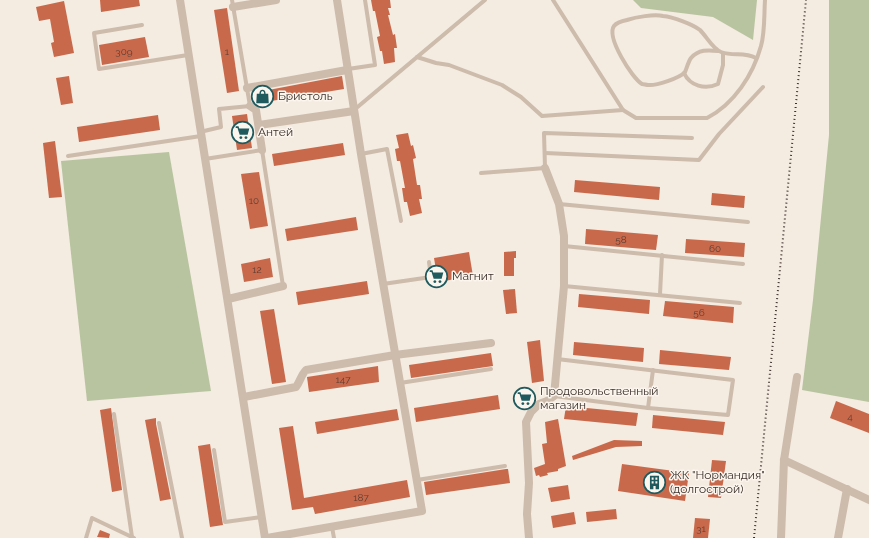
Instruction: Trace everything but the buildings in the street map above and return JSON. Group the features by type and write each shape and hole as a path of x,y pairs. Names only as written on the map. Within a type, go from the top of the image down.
{"street":[{"path":"180,0 200,134 266,538 422,511 360,154 347,70 339,0"},
{"path":"232,4 276,0"},
{"path":"247,88 347,70"},
{"path":"250,106 256,110 262,150"},
{"path":"259,125 354,111"},
{"path":"529,538 527,514 529,483 526,422 531,412 539,404 547,402 554,396 564,286 564,236 559,204 545,168"},
{"path":"228,299 283,286"},
{"path":"244,397 296,387 302,374 306,370 395,355 491,343"},
{"path":"781,538 784,460 797,377"},
{"path":"784,460 869,500"},
{"path":"838,538 847,489"}],"lane":[{"path":"347,70 375,65 365,0"},
{"path":"354,111 485,0"},
{"path":"553,0 623,110 636,118 707,118 737,94 752,68 761,45 765,0"},
{"path":"68,156 200,134 221,127 219,109 250,106 232,4"},
{"path":"684,73 685,76 696,85 703,87 713,86 718,84 723,65 721,52 694,26 663,16 632,19 617,23 614,27 612,31 618,50 631,73 643,84 650,85 664,83 684,73 691,58 701,50 721,52 732,55 747,54 756,58"},
{"path":"142,24 94,33 98,69 188,55"},
{"path":"417,57 436,63 449,65 502,85 521,97 542,116 623,110"},
{"path":"545,153 699,160 718,134 763,87"},
{"path":"481,172 545,168 544,133 692,138"},
{"path":"360,154 387,149 401,221"},
{"path":"205,159 262,150 283,286"},
{"path":"559,204 748,222"},
{"path":"564,246 743,264"},
{"path":"660,294 662,255"},
{"path":"383,284 431,277 429,262"},
{"path":"564,286 660,294 740,303"},
{"path":"554,396 648,408 728,415 733,380 557,359"},
{"path":"400,383 491,369"},
{"path":"648,408 653,370"},
{"path":"114,414 133,538"},
{"path":"159,424 182,538"},
{"path":"214,450 225,522 262,517"},
{"path":"417,480 505,466"},
{"path":"86,538 92,518 133,538"},
{"path":"332,527 334,538"}],"green space":[{"path":"633,0 757,0 753,40 713,17 641,8"},
{"path":"829,0 869,0 869,402 802,390 813,300 829,135"},
{"path":"169,152 211,391 87,401 61,161"}],"railway":[{"path":"754,538 806,0"}],"place":[{"name":"Бристоль","path":"262,96"},
{"name":"Антей","path":"242,132"},
{"name":"Магнит","path":"437,276"},
{"name":"Продовольственный магазин","path":"525,398"},
{"name":"ЖК \"Нормандия\" (долгострой)","path":"654,482"}]}
